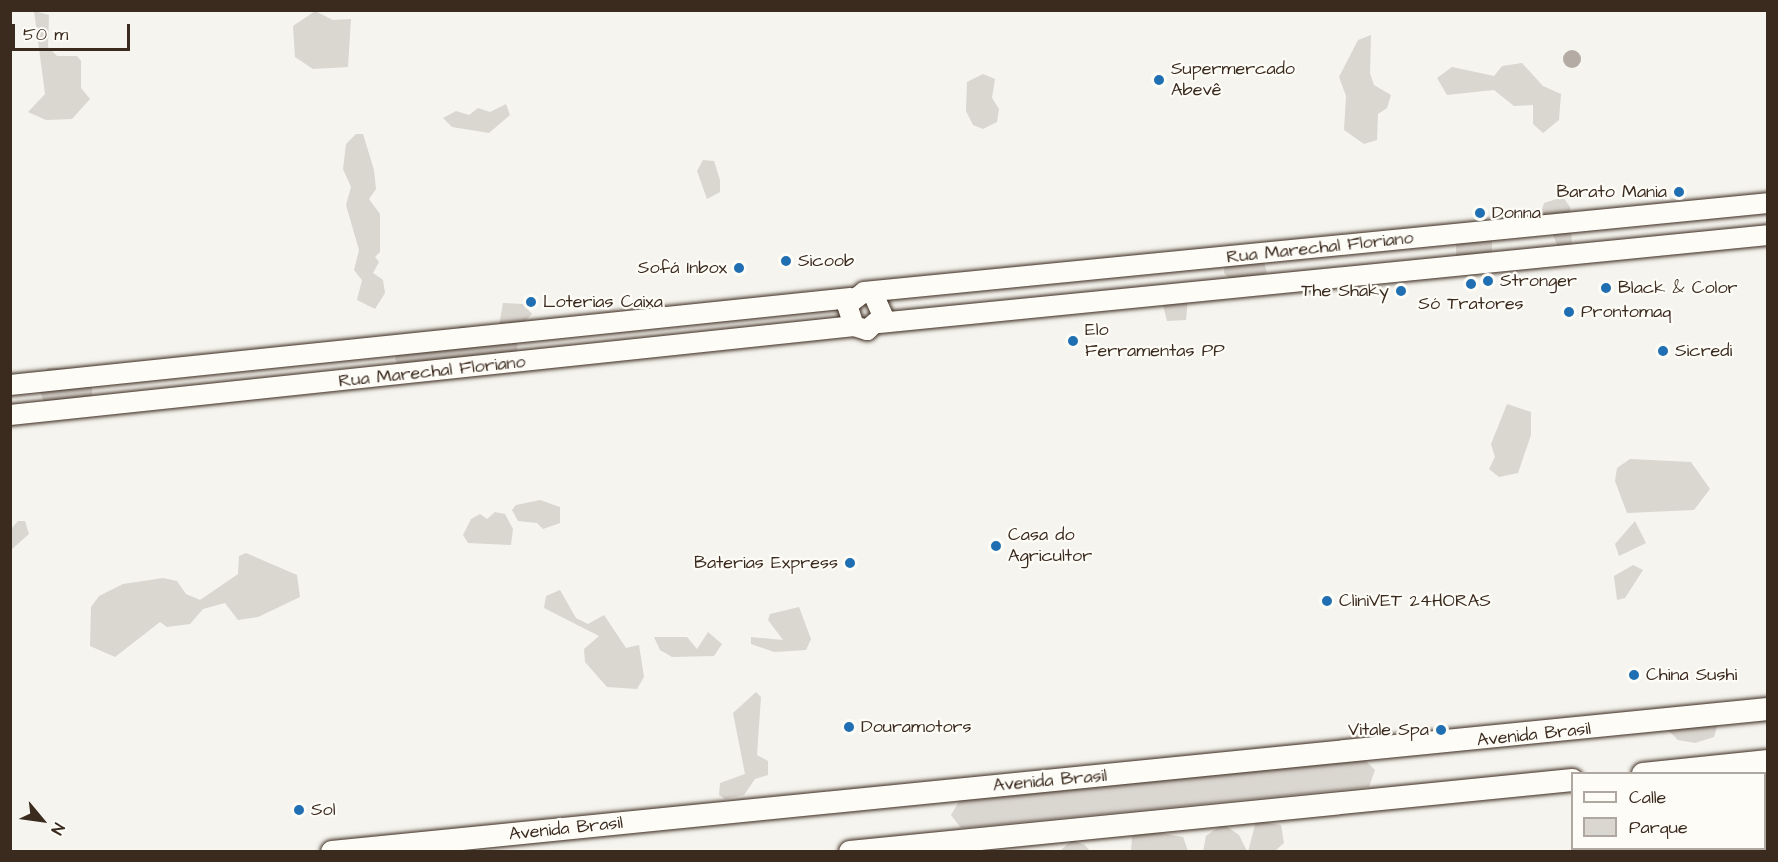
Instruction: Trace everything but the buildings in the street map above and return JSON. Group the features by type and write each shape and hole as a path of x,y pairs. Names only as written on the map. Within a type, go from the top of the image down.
{"main road":[{"name":"Rua Marechal Floriano","path":"10,384 1767,203"},
{"path":"1745,206 1758,235"},
{"path":"1520,228 1523,259"},
{"name":"Rua Marechal Floriano","path":"10,415 761,338 854,326 867,330 879,323 1758,235"},
{"path":"873,294 883,307 879,323"},
{"path":"851,298 846,313 854,326"},
{"path":"758,307 761,338"},
{"path":"216,363 220,393"},
{"name":"Avenida Brasil","path":"332,852 1767,709"},
{"path":"1662,772 1767,761"},
{"path":"850,852 1571,780"}],"green space":[{"path":"34,11 49,15 48,47 57,56 77,56 81,61 81,88 90,99 72,119 46,120 28,112 45,94"},
{"path":"315,11 333,20 351,19 348,67 313,69 295,57 293,26"},
{"path":"1371,35 1370,73 1374,85 1391,95 1387,108 1378,114 1377,140 1364,144 1344,130 1346,96 1339,77 1358,40"},
{"path":"1522,63 1543,86 1561,94 1559,120 1543,133 1533,124 1533,105 1514,106 1494,90 1447,95 1437,78 1452,67 1494,76 1502,66"},
{"path":"983,74 995,79 992,98 999,109 997,122 983,129 973,125 966,111 967,82"},
{"path":"506,104 510,115 489,133 452,127 443,118 456,111 469,115 478,108 490,112"},
{"path":"356,134 363,134 374,170 376,189 369,199 380,214 380,252 375,257 379,262 373,273 383,280 385,293 375,309 357,300 362,280 354,270 359,250 346,205 351,187 343,169 346,144"},
{"path":"703,160 714,161 720,180 720,192 707,199 697,171"},
{"path":"1563,197 1570,207 1572,246 1558,247 1542,210 1544,203"},
{"path":"1456,239 1492,239 1492,257 1456,257"},
{"path":"1225,260 1264,262 1267,273 1231,280 1224,273"},
{"path":"1188,296 1186,320 1167,321 1162,301"},
{"path":"503,303 523,304 532,314 518,328 517,355 399,365 395,359 397,353 462,326 498,331"},
{"path":"48,368 81,368 92,385 92,399 44,402 37,383"},
{"path":"1507,404 1531,412 1531,435 1518,473 1499,477 1489,469 1495,457 1491,444"},
{"path":"1630,459 1691,462 1710,489 1694,510 1627,513 1615,481 1617,468"},
{"path":"540,500 560,507 560,523 543,529 537,523 518,521 512,510 516,505"},
{"path":"495,512 505,514 513,529 511,545 468,543 463,535 471,519 480,514 487,519"},
{"path":"18,521 25,521 29,534 11,550 11,529"},
{"path":"1635,521 1646,543 1619,556 1615,544"},
{"path":"246,553 297,575 300,597 258,617 238,620 225,603 203,609 190,624 167,627 160,622 115,657 90,646 91,607 99,596 123,584 163,578 177,581 186,594 200,600 238,574 239,556"},
{"path":"1633,565 1643,570 1625,598 1617,600 1614,576"},
{"path":"560,590 576,618 588,624 604,615 626,648 639,645 644,677 637,689 607,687 585,662 584,649 599,636 544,608 546,596"},
{"path":"799,607 811,639 806,650 774,652 751,644 751,637 783,640 768,620 770,614"},
{"path":"708,632 722,644 714,656 672,657 660,650 654,637 687,637 697,649"},
{"path":"756,692 761,697 757,755 768,761 768,775 755,779 744,795 725,799 719,795 720,783 745,774 733,713"},
{"path":"1718,723 1714,737 1695,743 1678,740 1666,728"},
{"path":"1364,759 1375,770 1369,787 961,828 951,815 961,798"},
{"path":"1256,821 1281,825 1284,843 1275,851 1248,852"},
{"path":"1223,824 1239,835 1247,851 1203,852 1206,836"},
{"path":"1143,830 1183,837 1188,851 1131,852 1132,837"},
{"path":"1072,840 1085,845 1090,851 1059,852"}],"shaded area":[{"path":"1572,50 1578,53 1581,59 1578,65 1572,68 1566,65 1563,59 1566,53"}],"place":[{"name":"Supermercado Abevê","path":"1159,80"},
{"name":"Barato Mania","path":"1679,192"},
{"name":"Donna","path":"1480,213"},
{"name":"Sicoob","path":"786,261"},
{"name":"Sofá Inbox","path":"739,268"},
{"name":"Stronger","path":"1488,281"},
{"name":"Só Tratores","path":"1471,284"},
{"name":"Black & Color","path":"1606,288"},
{"name":"The Shaky","path":"1401,291"},
{"name":"Loterias Caixa","path":"531,302"},
{"name":"Prontomaq","path":"1569,312"},
{"name":"Elo Ferramentas PP","path":"1073,341"},
{"name":"Sicredi","path":"1663,351"},
{"name":"Casa do Agricultor","path":"996,546"},
{"name":"Baterias Express","path":"850,563"},
{"name":"CliniVET 24HORAS","path":"1327,601"},
{"name":"China Sushi","path":"1634,675"},
{"name":"Douramotors","path":"849,727"},
{"name":"Vitale Spa","path":"1441,730"},
{"name":"Sol","path":"299,810"}]}
